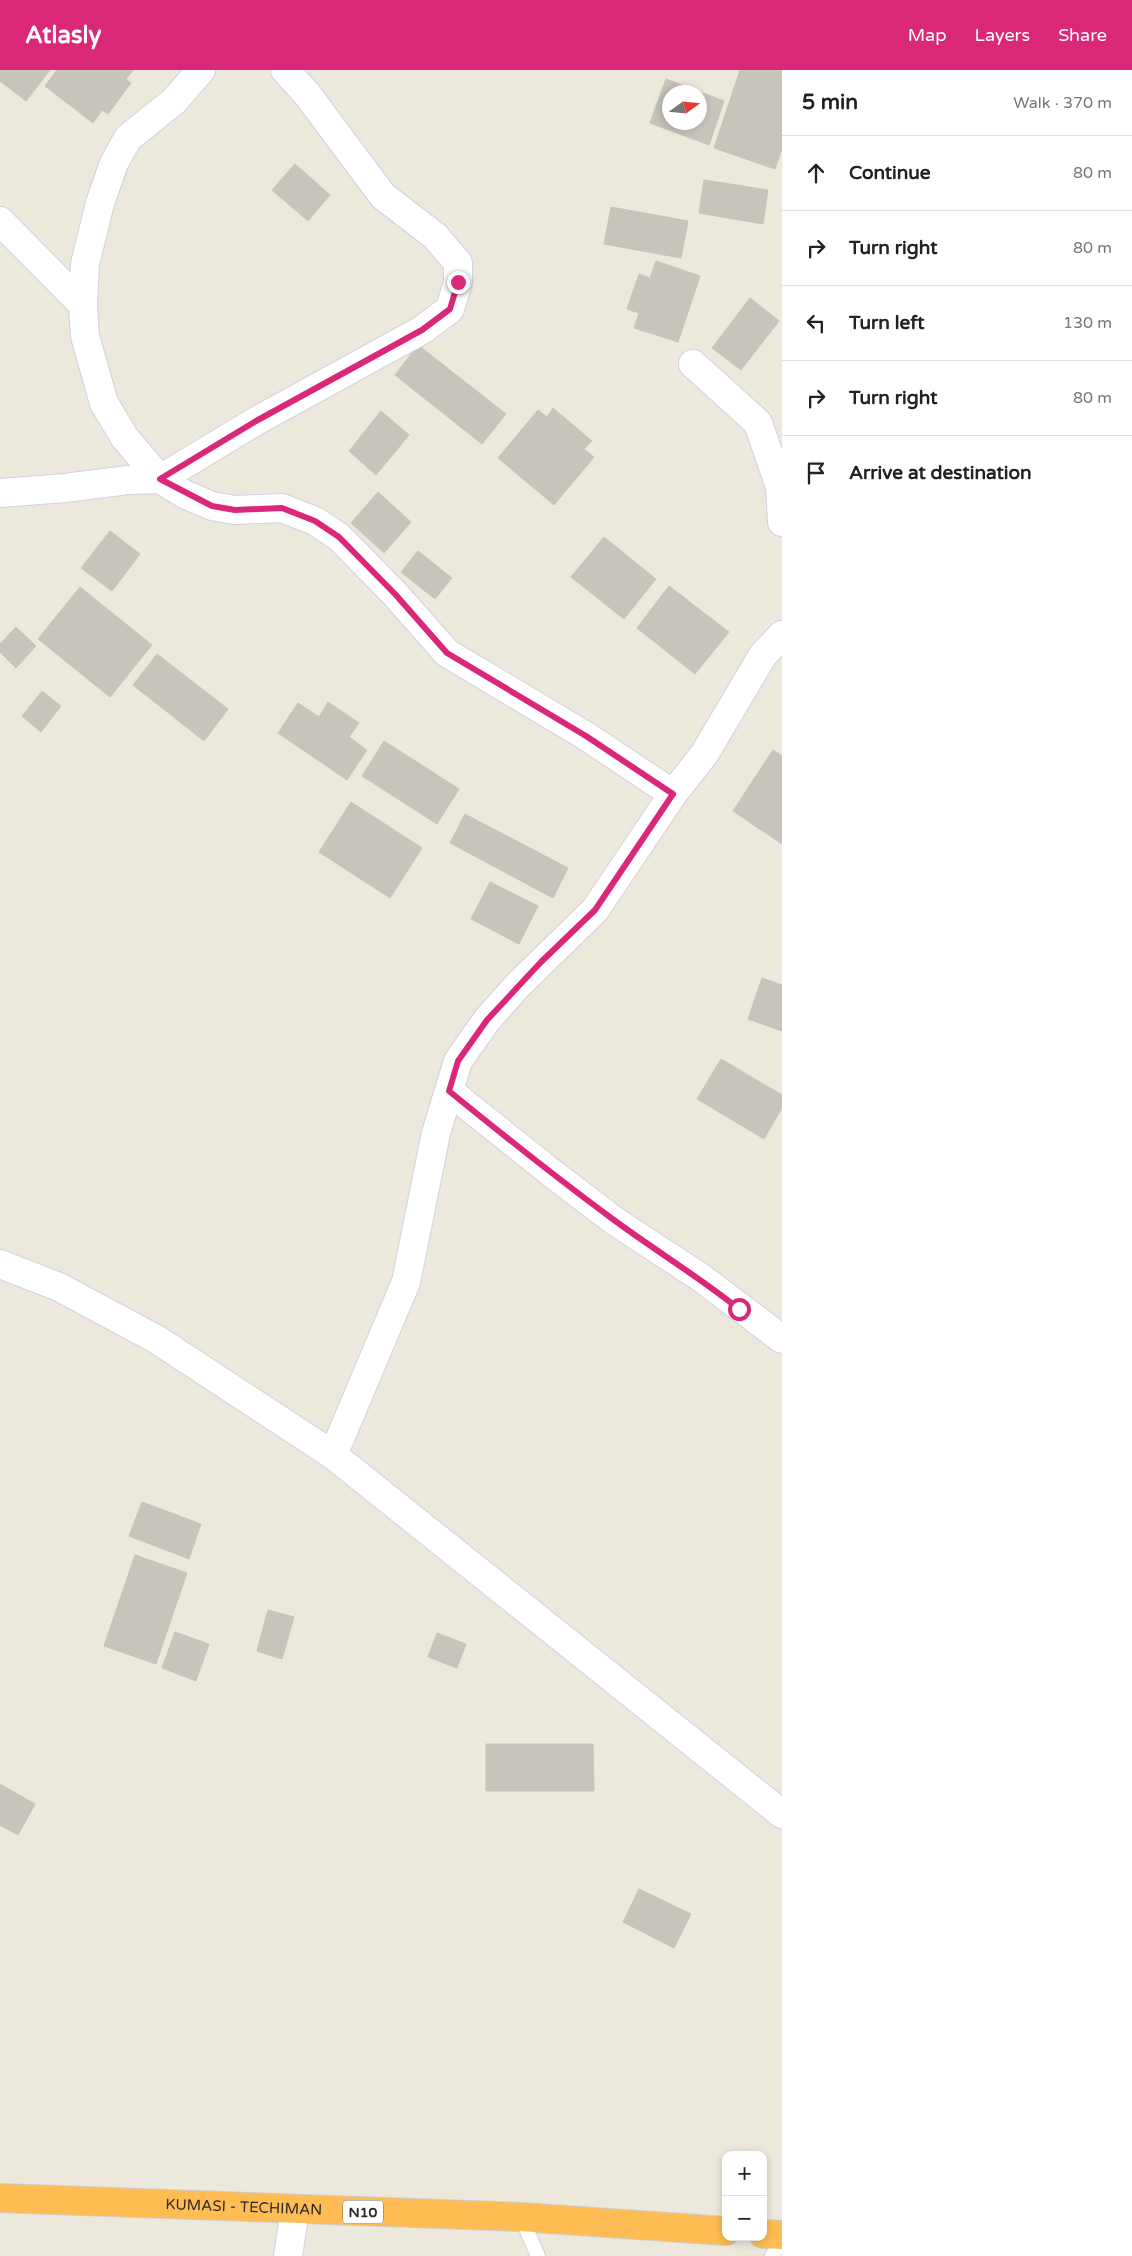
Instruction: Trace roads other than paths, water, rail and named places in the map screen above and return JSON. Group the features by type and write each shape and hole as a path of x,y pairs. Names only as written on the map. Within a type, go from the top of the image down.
{"highway":[{"name":"KUMASI - TECHIMAN","path":"0,2198 521,2217 722,2231"},
{"path":"767,2234 782,2235"}],"street":[{"path":"201,70 174,101 128,138 114,163 100,203 85,264 83,305 85,336 104,404 125,438 160,479 212,506 235,510 282,508 315,521 339,537 395,594 447,653 586,736 673,794"},
{"path":"0,492 65,488 128,480 160,479 256,421 422,330 450,309 458,282 458,263 435,236 383,196 307,94 285,70"},
{"path":"0,221 83,305"},
{"path":"693,364 758,423 780,487 782,522"},
{"path":"333,1456 406,1282 436,1133 458,1061 487,1020 523,980 595,910 673,794 706,753 763,655 782,635"},
{"path":"449,1091 592,1204 700,1278 782,1339"},
{"path":"0,1264 59,1287 156,1339 333,1456 782,1814"},
{"path":"288,2256 295,2210"}],"lane":[{"path":"521,2217 538,2256"},
{"path":"772,2256 782,2241"}]}
